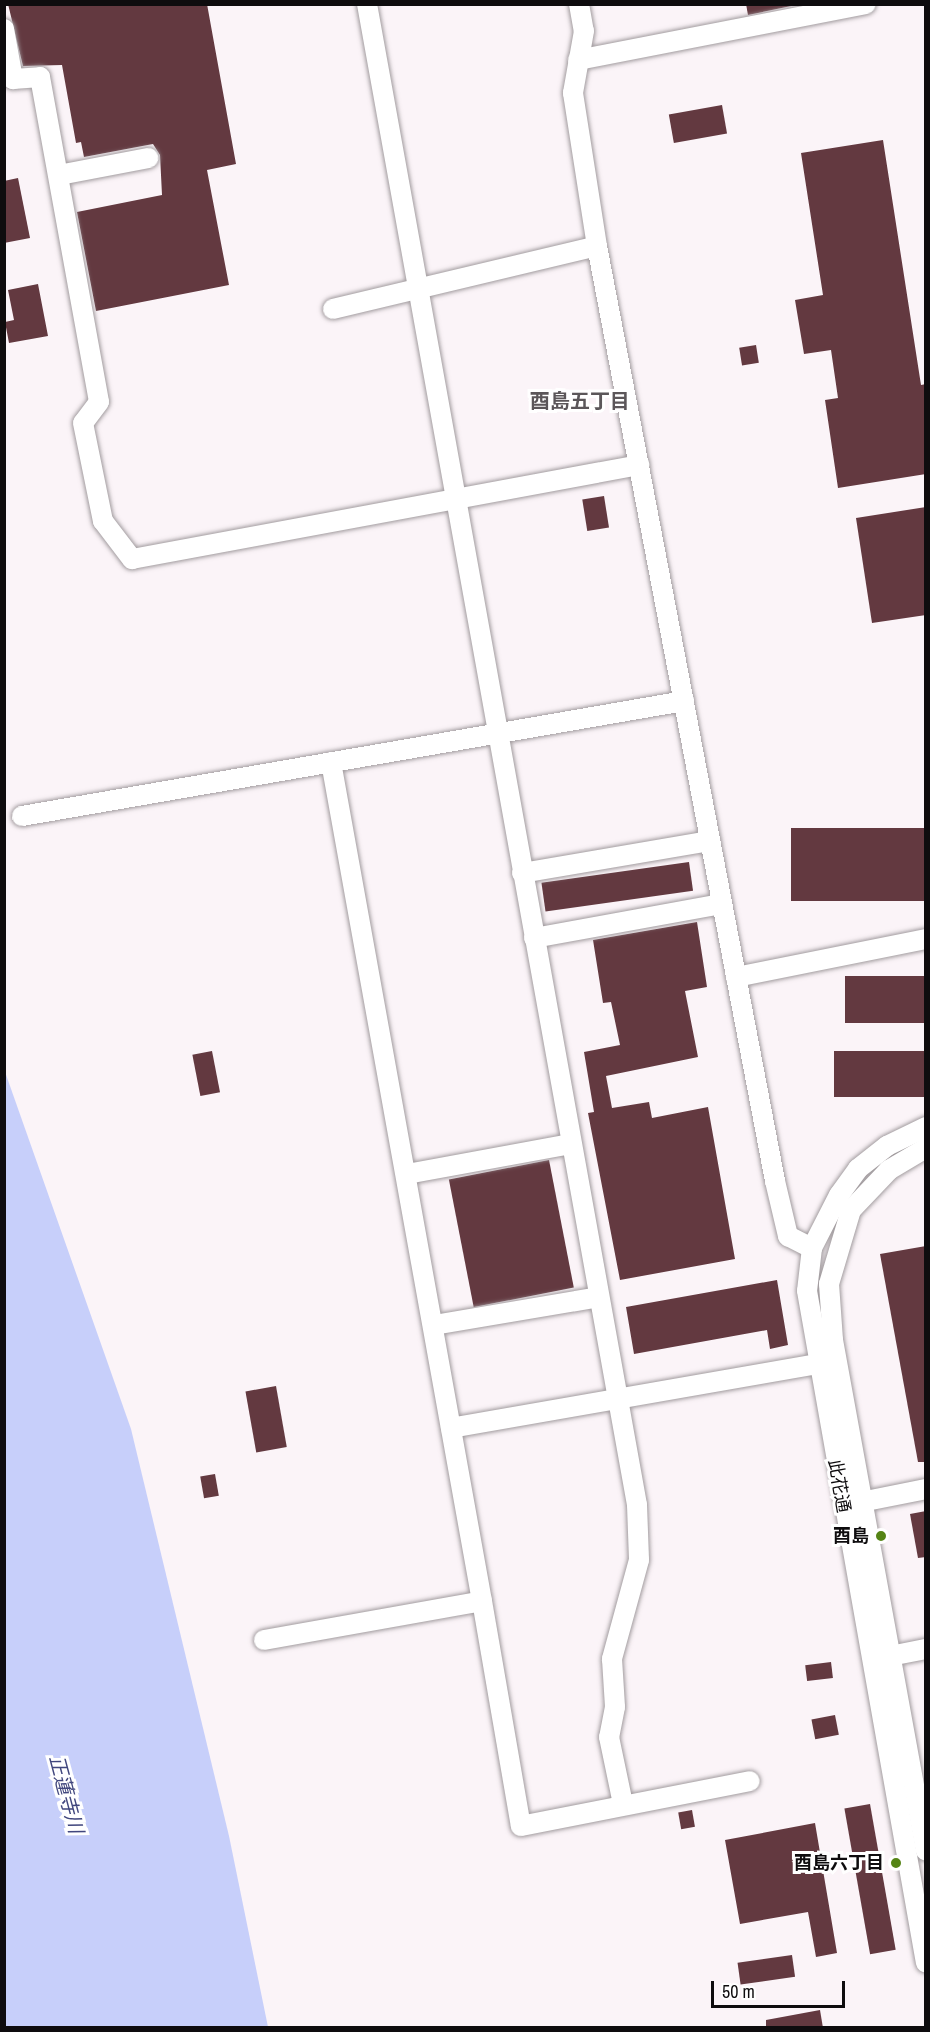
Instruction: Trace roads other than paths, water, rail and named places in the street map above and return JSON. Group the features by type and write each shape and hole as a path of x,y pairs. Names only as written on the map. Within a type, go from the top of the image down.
{"street":[{"path":"367,4 454,500 637,1505 639,1560 612,1659 615,1707 609,1737 623,1804"},
{"path":"579,4 584,30 573,93 597,246 736,977 788,1236 812,1248"},
{"path":"578,60 866,4"},
{"path":"4,29 13,79 40,76 99,402 83,423 103,521 132,559 639,465"},
{"path":"59,176 148,158"},
{"path":"333,309 416,286 597,246"},
{"path":"22,816 684,701"},
{"path":"331,762 434,1325 520,1826 623,1804 750,1781"},
{"path":"522,873 710,841"},
{"path":"534,938 722,904"},
{"path":"736,977 926,939"},
{"name":"此花通","path":"926,1127 887,1146 858,1169 812,1248 807,1291 859,1482 852,1504 890,1656 926,1851"},
{"path":"407,1174 571,1144"},
{"name":"此花通","path":"926,1148 889,1170 851,1210 829,1284 827,1362 852,1504 879,1707 922,1920 926,1963"},
{"path":"434,1325 599,1297"},
{"path":"451,1428 827,1362"},
{"path":"852,1504 926,1489"},
{"path":"264,1640 482,1601"},
{"path":"890,1656 926,1650"}],"water":[{"name":"正蓮寺川","path":"4,1069 131,1429 229,1836 268,2027 5,2027"}],"place":[{"name":"酉島","path":"881,1536"},
{"name":"酉島六丁目","path":"896,1863"}],"district":[{"name":"酉島五丁目","path":"580,400"}]}
